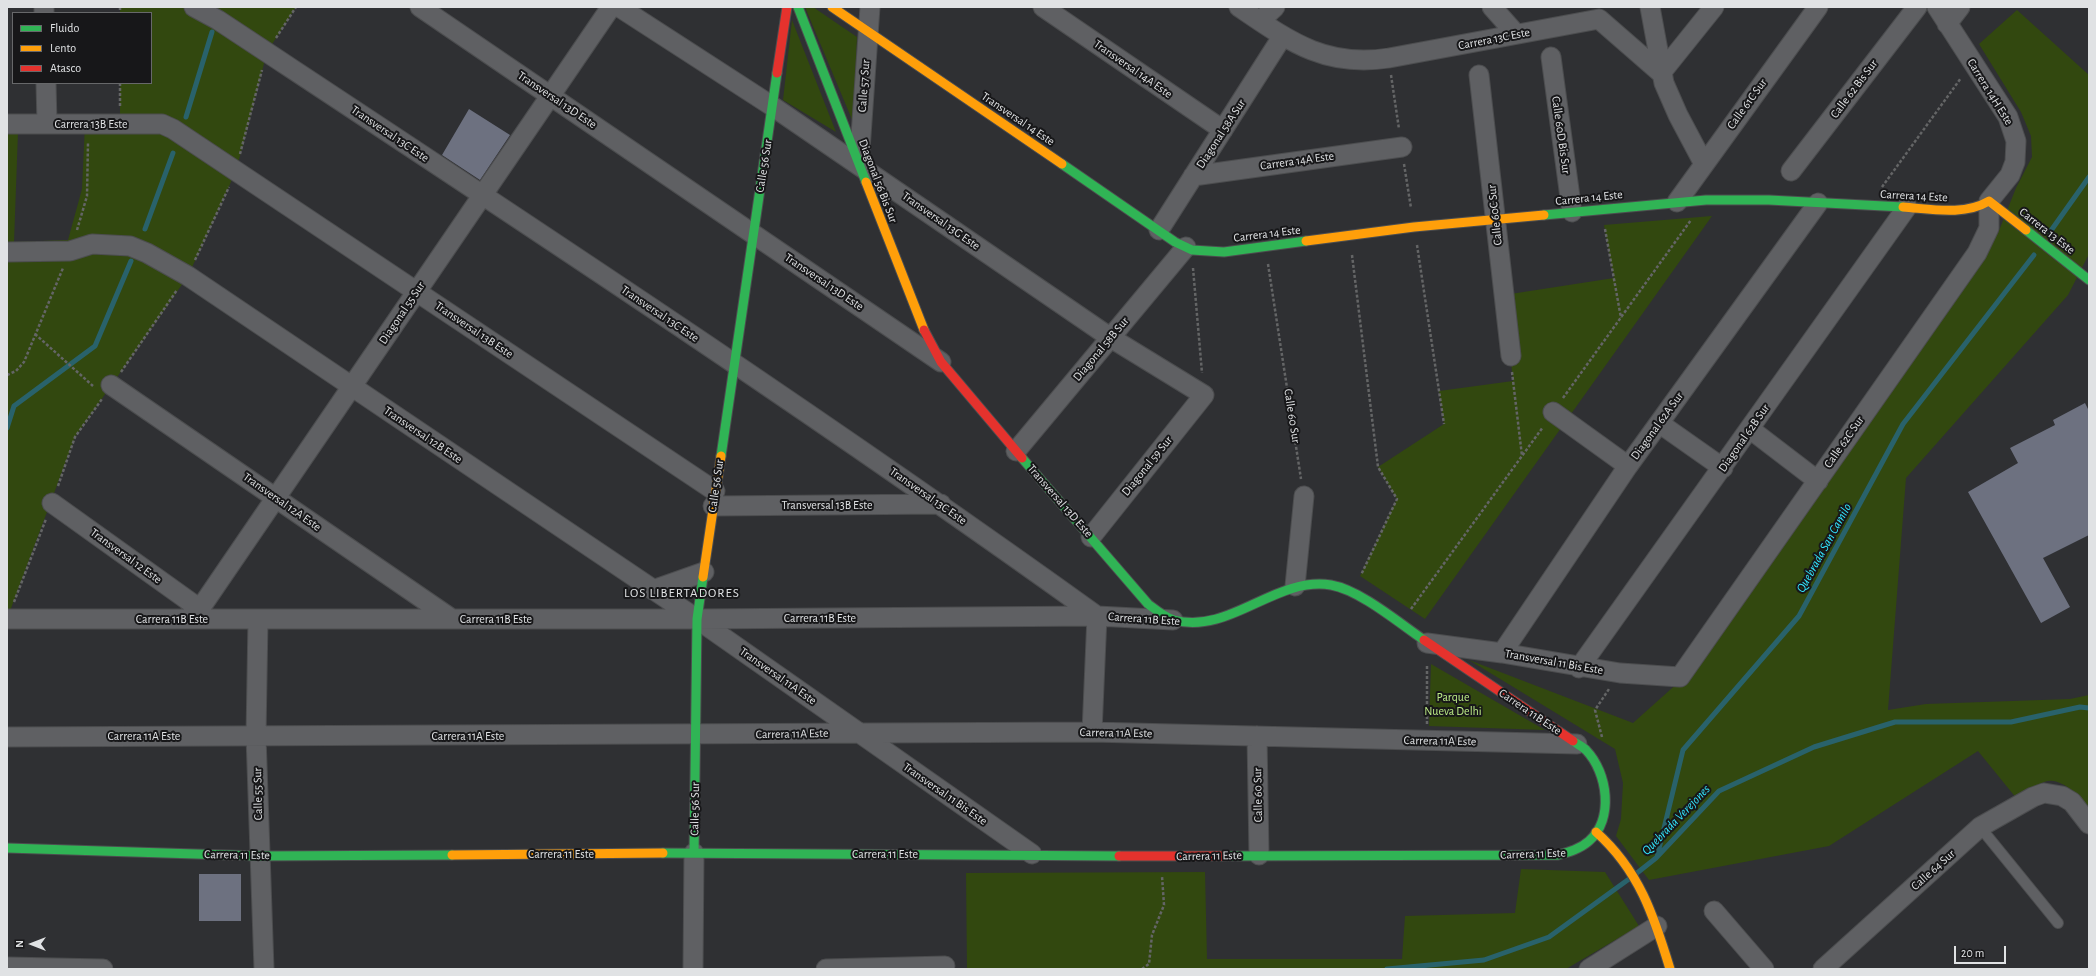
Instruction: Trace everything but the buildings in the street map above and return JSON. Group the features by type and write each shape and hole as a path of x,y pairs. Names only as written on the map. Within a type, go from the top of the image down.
{"street":[{"name":"Transversal 13C Este","path":"194,7 218,20 267,52 734,364 941,504 1096,616"},
{"name":"Transversal 13D Este","path":"420,7 941,362 1148,604 1174,620"},
{"name":"Diagonal 55 Sur","path":"196,614 611,7"},
{"name":"Transversal 13G Este","path":"619,7 859,164 1111,338 1204,395"},
{"name":"Calle 56 Sur","path":"693,969 697,619 787,7"},
{"name":"Diagonal 56 Bis Sur","path":"798,7 919,320 941,362"},
{"name":"Transversal 14 Este","path":"832,7 1158,230 1189,248"},
{"name":"Calle 57 Sur","path":"859,164 870,7"},
{"name":"Transversal 14A Este","path":"1043,7 1222,130"},
{"name":"Carrera 13C Este","path":"1239,7 1282,36 1310,51 1333,58 1357,61 1389,58 1599,19 1661,73"},
{"path":"1260,21 1275,7"},
{"path":"1492,7 1516,34"},
{"path":"1650,7 1661,73 1676,110 1704,164"},
{"path":"1661,73 1714,7"},
{"name":"Calle 61C Sur","path":"1677,202 1818,7"},
{"name":"Calle 62 Bis Sur","path":"1791,171 1917,7"},
{"name":"Carrera 14H Este","path":"1937,7 2008,117 2016,141 2015,162 2010,175 1989,201"},
{"path":"1947,24 1960,7"},
{"name":"Diagonal 58A Sur","path":"1158,230 1282,36"},
{"name":"Calle 60D Bis Sur","path":"1551,57 1572,212"},
{"name":"Calle 60C Sur","path":"1479,74 1511,356"},
{"path":"46,84 48,124"},
{"name":"Carrera 13B Este","path":"7,124 162,124 173,129"},
{"name":"Transversal 13B Este","path":"173,129 417,291 714,498 941,504"},
{"name":"Carrera 14A Este","path":"1193,176 1402,146"},
{"name":"Carrera 14 Este","path":"1189,248 1224,252 1496,219 1706,200 1818,203 1963,210 1979,207 1989,201"},
{"name":"Carrera 13 Este","path":"1989,201 2089,280"},
{"name":"Calle 62C Sur","path":"1680,676 1977,253 1989,228 1989,201"},
{"name":"Diagonal 62A Sur","path":"1502,653 1628,466 1818,203"},
{"name":"Diagonal 62B Sur","path":"1579,668 1906,207"},
{"name":"Transversal 12B Este","path":"13,251 70,251 92,244 113,244 130,246 147,253 188,276 697,619"},
{"name":"Diagonal 58B Sur","path":"1016,451 1189,248"},
{"name":"Transversal 12A Este","path":"112,385 452,619"},
{"name":"Diagonal 59 Sur","path":"1090,537 1204,395"},
{"path":"1554,412 1628,466"},
{"path":"1659,423 1722,468"},
{"path":"1750,429 1818,481"},
{"path":"1295,586 1304,496"},
{"name":"Transversal 12 Este","path":"52,503 196,614"},
{"path":"653,590 704,572"},
{"name":"Carrera 11B Este","path":"7,619 196,614 258,619 697,619 1096,616 1174,620 1199,623 1216,619 1295,586 1319,583 1330,584 1353,592 1577,744"},
{"path":"1092,732 1096,616"},
{"name":"Calle 55 Sur","path":"258,619 256,736 264,969"},
{"name":"Transversal 11A Este","path":"697,619 859,733"},
{"name":"Transversal 11 Bis Este","path":"1428,642 1502,653 1579,668 1620,673 1680,676"},
{"name":"Carrera 11A Este","path":"7,737 1092,732 1577,744"},
{"name":"Transversal 11 Bis Este","path":"859,733 1032,854"},
{"name":"Calle 60 Sur","path":"1257,736 1259,855"},
{"path":"1577,744 1596,762 1605,787 1604,812 1596,832 1608,841 1627,864 1649,904 1670,969"},
{"name":"Calle 64 Sur","path":"1823,969 1980,827 2033,797 2044,793 2056,794 2072,802 2089,824"},
{"name":"Carrera 11 Este","path":"7,848 259,856 694,853 1167,856 1558,855 1578,850 1596,832"},
{"path":"1714,911 1764,969"},
{"path":"1589,969 1657,926"},
{"path":"826,969 945,966"},
{"path":"7,967 103,969"}],"lane":[{"path":"1980,827 2058,922"}],"path":[{"path":"7,619 52,503 75,437 188,276 236,171 267,52 296,7"},
{"path":"1869,206 1972,63"},
{"path":"120,84 120,124"},
{"path":"1602,209 1621,318"},
{"path":"1350,237 1378,467 1397,499 1353,592"},
{"name":"Calle 60 Sur","path":"1265,246 1304,496"},
{"path":"1189,248 1204,395"},
{"path":"35,334 79,372"},
{"path":"1511,356 1522,456"},
{"path":"1427,740 1428,642"},
{"path":"1603,744 1595,710 1620,673"},
{"path":"1142,969 1149,964 1152,935 1163,910 1164,897 1161,877 1167,856"}],"green space":[{"path":"120,7 296,7 267,52 236,171 188,276 75,437 7,619 7,132 18,132 14,242 68,240 82,189 85,124 120,124 120,84 152,84 152,12 120,12"},
{"path":"805,7 813,7 857,37 853,122"},
{"path":"2017,10 2089,75 2089,254 2068,295 1906,478 1888,710 1926,704 2070,699 2089,695 2089,807 2063,784 2050,781 2040,784 2017,799 1978,751 1829,846 1649,880 1616,836 1621,819 1623,783 1615,749 1469,660 1633,723 1690,672 1998,233 2016,188 2032,157 2031,136 2021,112 1979,44"},
{"path":"792,20 836,132 783,100"},
{"path":"1712,216 1425,619 1360,576 1397,499 1378,467 1444,424 1439,391 1513,381 1504,295 1614,278 1604,225"},
{"name":"Parque Nueva Delhi","path":"1431,664 1545,730 1429,726"},
{"path":"1521,869 1605,872 1639,926 1566,969 967,969 966,873 1205,872 1207,959 1402,959 1405,916 1515,913"}],"waterway":[{"path":"186,117 212,32"},
{"path":"145,229 173,153"},
{"name":"Quebrada San Camilo","path":"2050,232 2089,177"},
{"name":"Quebrada San Camilo","path":"1657,857 1683,750 1799,616 1903,424 2034,255"},
{"path":"7,428 14,406 95,346 131,261"},
{"name":"Quebrada Verejones","path":"1637,873 1656,858 1719,791 1814,747 1895,722 2011,722 2080,707 2089,708"},
{"name":"Quebrada Verejones","path":"1387,969 1484,960 1549,937 1629,879"}],"traffic: fast":[{"path":"798,7 866,182"},
{"path":"721,456 777,73"},
{"path":"1062,164 1175,242 1192,250 1224,252 1306,241"},
{"path":"1544,215 1706,200 1769,200 1903,207"},
{"path":"2026,230 2089,280"},
{"path":"1022,458 1148,604 1170,619 1195,622 1214,620 1291,589 1310,585 1331,585 1342,588 1367,600 1424,640"},
{"path":"694,853 697,619 703,577"},
{"path":"1225,856 1558,855 1586,844 1597,832 1605,809 1603,783 1599,771 1586,750 1573,741"},
{"path":"7,848 259,856 452,855"},
{"path":"663,853 1119,856"}],"traffic: slow":[{"path":"832,7 1062,164"},
{"path":"866,182 924,330"},
{"path":"1903,207 1958,210 1969,209 1989,201 2026,230"},
{"path":"1306,241 1414,227 1544,215"},
{"path":"703,577 721,456"},
{"path":"1596,832 1611,847 1634,878 1651,912 1670,969"},
{"path":"452,855 663,853"}],"traffic: jam":[{"path":"777,73 787,7"},
{"path":"924,330 941,362 1022,458"},
{"path":"1424,640 1573,741"},
{"path":"1119,856 1225,856"}],"district":[{"name":"LOS LIBERTADORES","path":"682,593"}]}
